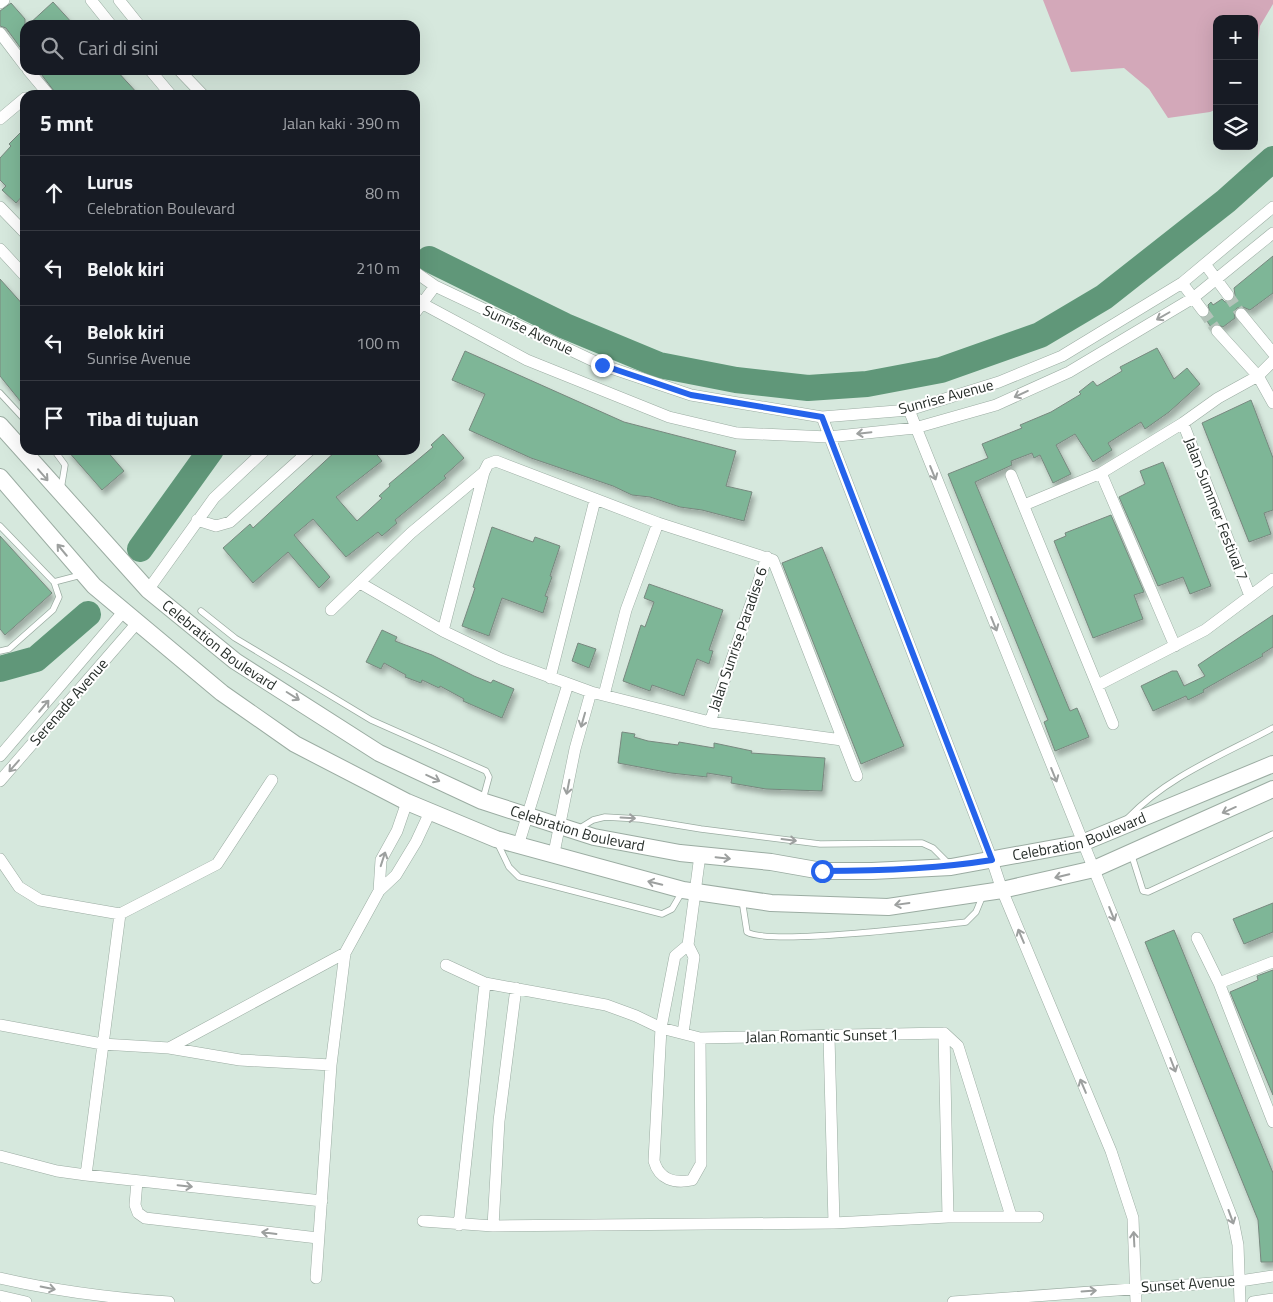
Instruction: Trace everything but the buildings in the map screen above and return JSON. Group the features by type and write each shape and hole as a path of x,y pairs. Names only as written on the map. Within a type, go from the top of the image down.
{"street":[{"path":"0,3 4,0"},
{"path":"91,0 107,20"},
{"path":"119,0 135,20"},
{"path":"0,33 20,59"},
{"path":"32,75 44,90"},
{"path":"154,75 168,90"},
{"path":"183,75 198,90"},
{"path":"35,90 40,86"},
{"path":"0,119 20,102"},
{"path":"0,207 20,228"},
{"name":"Sunrise Avenue","path":"420,276 435,286 602,365 691,395 822,417 909,410 999,382 1062,356 1182,283 1273,207"},
{"name":"Sunrise Avenue","path":"420,301 528,360 669,417 737,433 828,437 915,428 996,405 1069,372 1194,298 1273,233"},
{"path":"0,249 20,271"},
{"path":"1205,264 1228,295"},
{"path":"1182,283 1203,311"},
{"path":"420,299 435,286"},
{"path":"1241,314 1273,353"},
{"path":"1217,331 1258,376 1273,403"},
{"path":"1024,505 1101,473 1183,423 1218,398 1258,376 1273,361"},
{"path":"909,410 1233,1220 1236,1232 1240,1302"},
{"path":"822,417 828,437 1002,890 1119,1176 1133,1218 1136,1302"},
{"name":"Jalan Summer Festival 7","path":"1183,423 1250,596"},
{"name":"Celebration Boulevard","path":"0,425 20,448"},
{"name":"Celebration Boulevard","path":"26,455 148,590 235,661 379,753 482,801 594,836 700,855 771,862 822,871 872,871 951,867 1082,843 1273,764"},
{"path":"148,590 214,498 260,455"},
{"path":"197,520 216,526 230,522 304,455"},
{"path":"443,631 484,472 488,464 496,461 658,523 767,556 776,564 857,776"},
{"path":"331,610 411,532 484,472"},
{"path":"1101,473 1175,646"},
{"path":"1011,475 1113,724"},
{"name":"Celebration Boulevard","path":"0,476 82,574 137,623 222,693 295,744 430,812 496,839 518,846 554,853 590,866 689,890 742,900 827,906 888,907 1002,890 1094,869 1273,789"},
{"path":"550,678 595,500"},
{"path":"604,695 626,610 658,523"},
{"name":"Jalan Sunrise Paradise 6","path":"710,722 767,556"},
{"path":"1098,685 1205,630 1273,579"},
{"path":"360,583 443,631 502,659 591,692 710,722 842,740"},
{"name":"Serenade Avenue","path":"0,756 124,611"},
{"name":"Serenade Avenue","path":"0,781 137,623"},
{"path":"518,846 568,684"},
{"path":"554,853 575,749 591,692"},
{"path":"0,859 19,887 40,900 120,914 217,864 272,780"},
{"path":"379,891 381,860 397,830 407,802"},
{"path":"316,1278 331,1065 345,953 379,891 396,874 416,842 430,812"},
{"path":"683,1033 694,957 688,945 689,890 700,855"},
{"path":"86,1175 120,914"},
{"path":"1197,938 1219,983 1273,1122"},
{"path":"688,945 676,956 668,982 661,1028 654,1161 659,1174 669,1180 692,1180 701,1164 700,1038"},
{"path":"169,1048 345,953"},
{"path":"1219,983 1273,962"},
{"name":"Jalan Romantic Sunset 1","path":"446,965 485,983 606,1005 661,1028 700,1038 829,1037 944,1032"},
{"path":"668,982 691,985"},
{"path":"459,1226 485,983"},
{"path":"493,1226 499,1121 516,988"},
{"path":"0,1025 102,1044 169,1048 240,1060 331,1065"},
{"path":"944,1032 958,1046 1012,1216"},
{"path":"944,1032 948,1217"},
{"path":"829,1037 834,1223"},
{"path":"0,1156 57,1171 322,1201"},
{"path":"137,1181 135,1205 138,1213 145,1218 318,1238"},
{"path":"424,1221 459,1226 493,1226 834,1223 948,1217 1038,1217"},
{"name":"Sunset Avenue","path":"953,1302 1240,1281 1273,1276"},
{"path":"0,1278 49,1289 169,1302"},
{"path":"0,1296 26,1302"},
{"name":"Sunset Avenue","path":"1253,1302 1269,1301"}],"lane":[{"path":"0,393 20,415"},
{"path":"58,455 65,465 59,493"},
{"path":"0,526 54,582 59,597 53,610 9,649 0,651"},
{"path":"54,582 82,574"},
{"path":"201,611 235,638 371,720 486,772 489,777 482,801"},
{"path":"1118,828 1150,796 1172,781 1273,728"},
{"path":"576,831 593,820 605,817 640,819 701,829 820,844 922,843 933,848 951,867"},
{"path":"1131,853 1143,891 1148,892 1273,834"},
{"path":"496,839 509,867 519,877 662,914 672,909 689,890"},
{"path":"742,900 746,928 750,934 760,936 845,934 966,922 976,912 984,892"}],"shaded area":[{"path":"1043,0 1273,0 1273,4 1260,26 1258,41 1258,15 1213,15 1213,111 1210,112 1168,118 1149,89 1124,68 1071,72"}],"waterway":[{"path":"429,259 565,326 659,365 736,380 808,388 867,384 941,370 1040,335 1104,297 1226,201 1273,159"},
{"path":"140,549 207,455"},
{"path":"0,669 36,659 88,614"}],"tunnel":[{"path":"1228,295 1241,314"},
{"path":"1203,311 1217,331"}],"route":[{"path":"602,365 691,395 822,417 828,437 992,860 951,867 872,871 822,871"}]}
